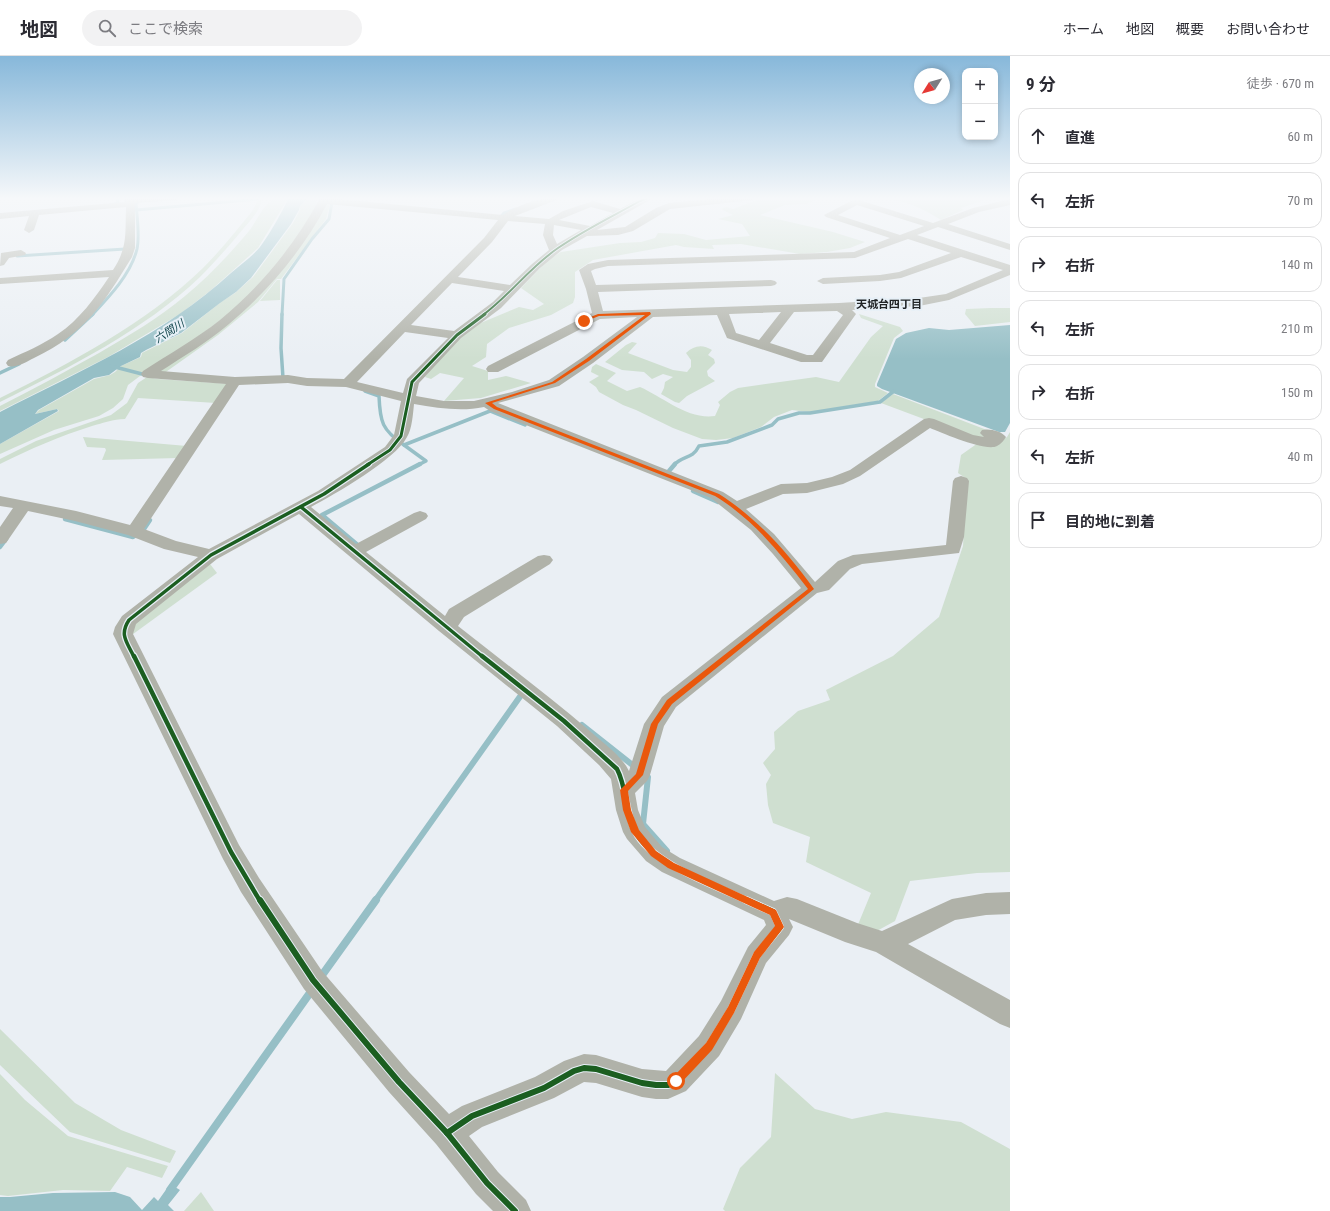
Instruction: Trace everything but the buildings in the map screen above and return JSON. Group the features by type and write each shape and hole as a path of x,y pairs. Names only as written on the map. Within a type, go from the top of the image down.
{"street":[{"path":"13,363 52,343 68,332 96,303 117,273 129,251"},
{"path":"290,251 263,286 223,323 148,374 234,383 288,379 307,382 344,383 408,399 460,406 488,403 554,382 588,360 650,314"},
{"path":"344,383 402,328 450,279 473,251"},
{"path":"515,1211 487,1183 447,1133 399,1082 316,985 250,885 231,852 123,634 124,628 129,620 211,555 324,494 385,454 398,440 412,382 457,335 496,305 555,251"},
{"path":"598,315 592,289 585,270 592,266 608,263 855,255 866,251"},
{"path":"954,251 1010,270"},
{"path":"3,259 21,253"},
{"path":"823,281 880,278 901,275 961,253"},
{"path":"722,312 731,335 806,359 818,359 850,314 801,257"},
{"path":"752,259 791,308"},
{"path":"493,369 598,315 722,312 791,308 838,300 919,302 949,297 1010,270"},
{"path":"0,280 117,273"},
{"path":"450,279 512,289"},
{"path":"592,289 771,283"},
{"path":"762,345 791,308"},
{"path":"402,328 457,335"},
{"path":"598,362 643,333"},
{"path":"137,532 234,383"},
{"path":"488,403 495,408 717,495 736,507 776,544 811,589"},
{"path":"736,507 781,489 807,488 837,481 856,473 929,422 969,438 992,443 999,437 987,433"},
{"path":"961,481 956,536 953,549 859,559 844,565 823,586 811,589 669,702 654,724 635,778 627,810 635,832 654,854 678,869 773,912 787,908 797,910 854,934 883,943 1010,1015"},
{"path":"0,501 76,516 137,532 170,545 211,555"},
{"path":"0,539 24,505"},
{"path":"301,507 359,549 525,690 564,721 617,769 622,779 635,778"},
{"path":"359,549 420,516"},
{"path":"449,624 456,613 544,560"},
{"path":"883,943 952,910 986,904 1010,903"},
{"path":"447,1133 472,1116 544,1088 574,1071 584,1068 596,1069 656,1086 668,1085 676,1081 709,1046 731,1010 757,955 780,927 773,912"}],"green space":[{"path":"219,251 224,251 200,277 178,296 130,331 105,347 0,402 0,398 81,356 132,324 157,307 203,268"},
{"path":"231,251 255,251 210,291 180,314 108,357 0,411 0,406 99,353 165,312 194,289"},
{"path":"272,251 287,251 271,272 237,308 180,350 128,385 123,399 113,408 99,416 54,430 0,454 0,444 59,411 57,409 35,414 39,410 94,379 110,375 121,366 141,357 142,353 182,333 221,302 235,293 253,277"},
{"path":"288,251 302,251 281,279 277,279 258,302 218,335 163,374 153,373 236,314"},
{"path":"643,251 593,260 575,272 575,297 573,303 551,315 509,328 487,344 486,357 472,366 488,371 488,380 506,376 531,383 481,398 444,401 464,378 440,373 431,379 425,377 432,367 471,327 519,307 533,310 544,304 521,288 548,260 561,252"},
{"path":"782,251 833,251 827,252 800,254"},
{"path":"277,280 280,280 280,300 260,301"},
{"path":"1010,308 1010,322 975,326 965,314 966,309"},
{"path":"859,314 900,327 903,331 894,338 875,384 875,387 888,393 878,401 810,412 792,410 774,417 761,427 733,438 716,440 702,439 673,428 599,392 596,387 589,382 599,376 591,372 592,367 596,364 616,373 607,381 627,391 640,387 676,407 695,415 715,416 720,405 718,402 730,392 738,388 816,377 839,382 871,337 883,326 861,318"},
{"path":"632,342 637,343 628,353 673,370 687,372 691,367 691,360 686,353 692,348 699,346 709,348 712,350 708,355 714,359 715,363 707,371 708,376 715,381 687,396 679,403 675,402 661,394 665,382 673,377 663,374 652,379 644,372 622,370 605,362"},
{"path":"147,377 230,384 216,403 138,398 125,419 108,421 68,434 0,464 0,459 36,441 111,415 127,403 138,383"},
{"path":"893,394 1000,435 994,437 972,437 881,403"},
{"path":"1010,432 1010,872 977,873 910,881 895,921 875,932 857,927 871,893 806,862 810,837 773,823 768,805 766,784 771,775 763,763 775,749 774,732 798,711 830,700 826,690 893,656 939,617 963,546 967,479 958,473 961,455 978,443 992,447 1007,437"},
{"path":"83,437 187,446 178,458 102,460 106,450 105,448 87,447"},
{"path":"210,564 217,573 129,637 129,628"},
{"path":"0,1029 75,1103 121,1130 176,1151 170,1163 70,1132 0,1065"},
{"path":"775,1073 815,1109 852,1119 886,1112 961,1122 1010,1149 1010,1211 725,1211 723,1209 740,1168 771,1137"},
{"path":"0,1074 25,1100 68,1136 168,1166 162,1178 127,1167 110,1191 63,1190 8,1196 0,1195"},
{"path":"201,1192 214,1211 184,1211"}],"water":[{"name":"六間川","path":"256,251 271,251 251,278 236,292 181,333 146,350 141,353 140,357 121,366 109,375 94,378 38,410 35,414 57,409 58,411 0,444 0,412 91,366 150,333 205,295"},
{"path":"1010,325 1010,423 1005,432 999,432 877,386 896,339 906,333 929,328 949,330"},
{"path":"170,1184 180,1190 168,1205 174,1211 0,1211 0,1197 53,1193 115,1192 130,1197 142,1210 154,1197 158,1201"}],"waterway":[{"path":"17,256 96,251"},
{"path":"92,314 119,285 130,267 136,251"},
{"path":"282,315 284,279 304,251"},
{"path":"65,340 92,314"},
{"path":"282,314 281,348 283,378"},
{"path":"0,373 19,364"},
{"path":"111,366 146,375"},
{"path":"365,391 379,396 380,413 384,425 391,435 404,445"},
{"path":"675,464 690,456 699,446 727,442 772,425 778,419 799,413 810,413 880,402 894,391"},
{"path":"404,445 490,411 525,425"},
{"path":"404,445 426,461 420,464"},
{"path":"360,547 322,515 420,464"},
{"path":"669,471 675,464"},
{"path":"693,491 718,502"},
{"path":"65,519 133,537 144,529 150,520"},
{"path":"0,547 6,539"},
{"path":"375,901 524,691"},
{"path":"582,725 635,767"},
{"path":"645,774 648,777 643,824 667,851"},
{"path":"320,978 376,900"},
{"path":"170,1190 312,990"}],"cycle path":[{"path":"515,1211 487,1183 447,1133 399,1082 313,980 250,885 231,852 123,634 124,627 129,620 211,555 324,494 390,450 401,436 412,382 457,335 497,305 536,266 554,251"},
{"path":"301,507 446,627 564,721 607,759 617,769 622,779 627,810 635,832 654,854 671,865 773,912 780,927 757,955 731,1010 709,1046 676,1081 668,1085 656,1085 642,1083 596,1069 584,1068 574,1071 544,1088 472,1116 447,1133"}],"district":[{"name":"天城台四丁目","path":"889,304"}],"route":[{"path":"584,321 598,315 650,314 565,376 541,388 488,403 495,408 717,495 736,507 776,544 811,589 669,702 654,724 639,775 624,790 627,810 635,832 654,854 671,866 773,912 780,927 757,955 731,1010 709,1046 676,1081"}]}
